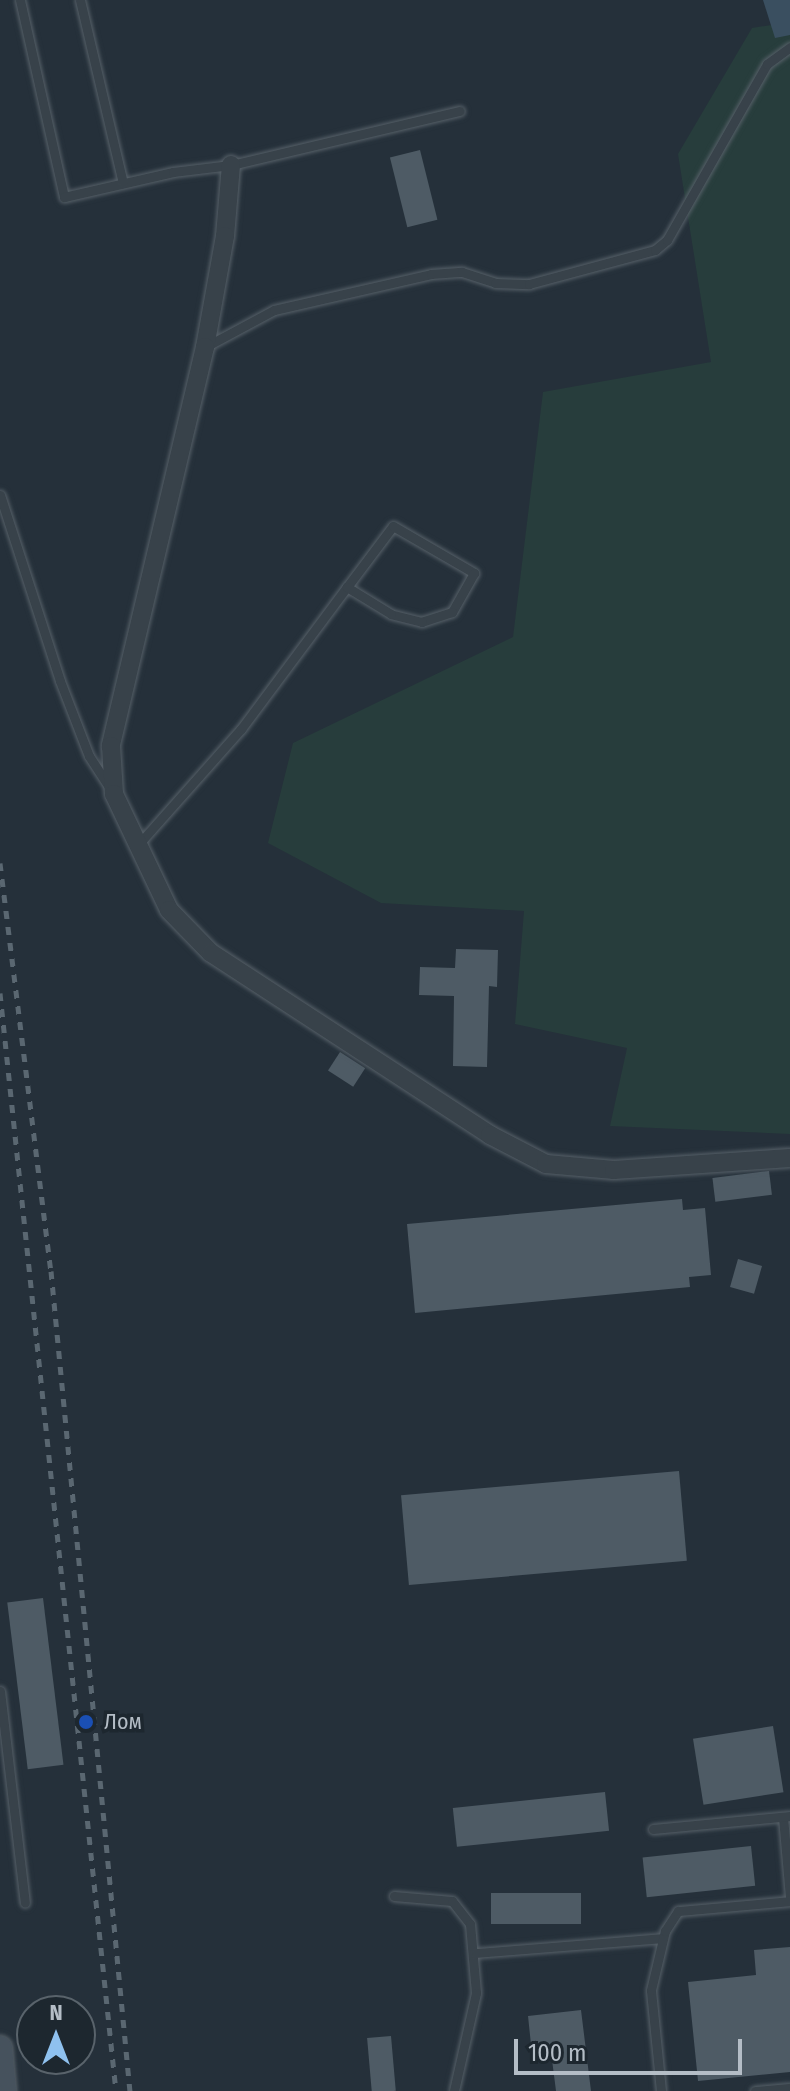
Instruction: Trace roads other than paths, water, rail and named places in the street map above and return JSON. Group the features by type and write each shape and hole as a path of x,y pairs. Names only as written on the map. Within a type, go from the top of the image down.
{"main road":[{"path":"0,2048 4,2091"}],"street":[{"path":"231,165 225,236 205,347 129,650 111,746 114,794 136,847 169,910 211,953 526,1155 546,1164 614,1170 790,1158"}],"lane":[{"path":"20,0 64,197 123,183 231,165 460,111"},
{"path":"80,0 123,183"},
{"path":"205,347 274,310 431,274 462,272 495,283 529,284 655,250 667,240 767,64 790,47"},
{"path":"0,495 60,681 89,756 114,794"},
{"path":"136,847 241,729 347,587 393,526 474,573 452,612 422,622 391,614 347,587"},
{"path":"0,1691 25,1903"},
{"path":"653,1829 786,1816 790,1899 678,1911 662,1938 651,1990 661,2091"},
{"path":"394,1896 452,1901 470,1924 476,1953 476,1993 454,2091"},
{"path":"476,1953 662,1938"},
{"path":"755,2091 790,2088"}],"water":[{"path":"763,0 790,0 790,35 775,38"}],"railway":[{"path":"0,863 51,1271 130,2091"},
{"path":"0,993 116,2091"}],"place":[{"name":"Лом","path":"86,1722"}]}
